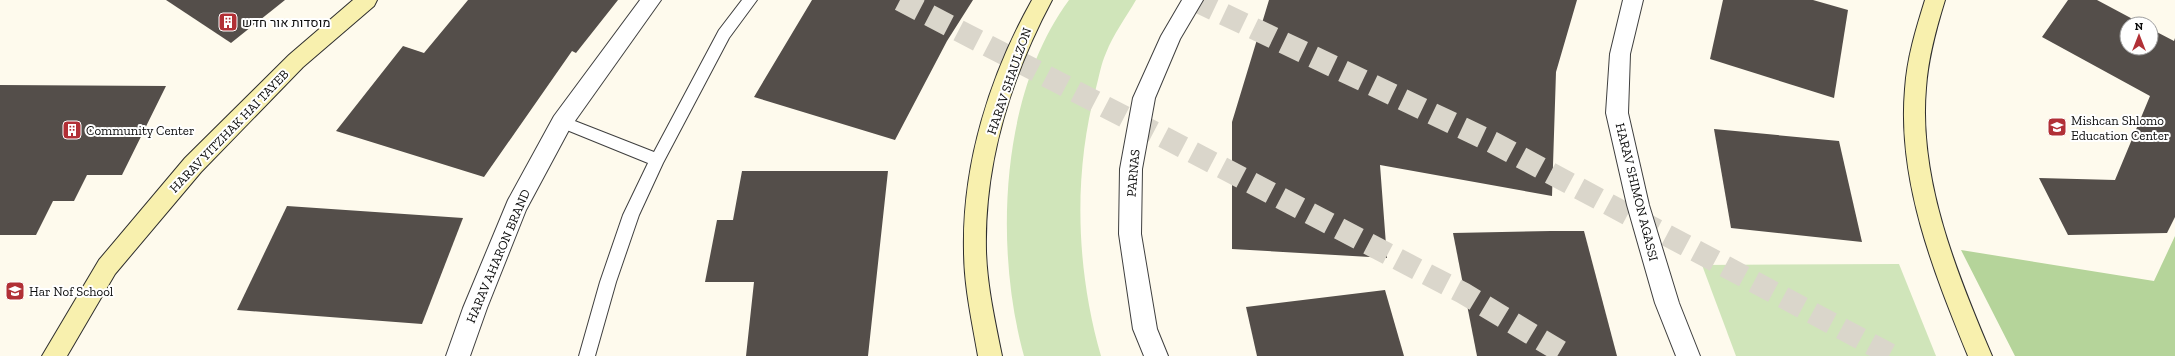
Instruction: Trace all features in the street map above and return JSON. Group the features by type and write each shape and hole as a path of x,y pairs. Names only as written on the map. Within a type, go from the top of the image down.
{"street":[{"name":"HARAV YITZHAK HAI TAYEB","path":"54,356 107,267 193,164 296,62 366,0"},
{"name":"HARAV AHARON BRAND","path":"458,356 475,308 516,207 562,122 651,0"},
{"name":"HARAV SHAULZON","path":"990,356 974,251 978,192 992,122 1014,57 1029,22 1042,0"},
{"name":"PARNAS","path":"1156,356 1145,329 1130,234 1131,169 1144,98 1171,36 1193,0"},
{"name":"HARAV SHIMON AGASSI","path":"1633,0 1620,54 1617,113 1638,205 1667,303 1688,356"},
{"path":"1935,0 1927,19 1919,54 1914,106 1916,154 1934,231 1951,287 1980,356"}],"lane":[{"path":"587,356 608,282 631,215 657,160 724,34 750,0"},
{"path":"562,122 657,160"}],"green space":[{"path":"1069,0 1136,0 1112,40 1103,62 1089,121 1084,154 1080,222 1082,256 1086,290 1101,356 1024,356 1014,314 1009,268 1007,220 1009,172 1017,125 1029,80 1046,38"},
{"path":"2175,236 2175,356 2015,356 1961,250 2154,281"},
{"path":"1899,264 1936,356 1736,356 1702,265"}],"building":[{"name":"מוסדות אור חדש","path":"166,0 285,0 231,43"},
{"path":"468,0 618,0 576,53 572,51 484,177 336,131 403,46 424,53"},
{"path":"812,0 973,0 947,41 895,140 754,97"},
{"path":"1269,0 1577,0 1556,72 1552,196 1380,165 1387,258 1232,249 1232,122"},
{"path":"1723,0 1813,0 1848,10 1834,98 1710,59"},
{"path":"2068,0 2097,0 2127,16 2119,16 2119,56 2159,56 2159,33 2174,41 2175,38 2175,217 2167,233 2068,235 2039,178 2115,180 2150,96 2042,37"},
{"name":"Community Center","path":"0,85 166,86 122,175 87,175 74,201 53,201 36,235 0,235"},
{"path":"1714,129 1839,141 1862,242 1731,228"},
{"path":"742,171 888,171 868,356 746,356 754,282 705,282 717,220 733,220"},
{"path":"287,206 463,218 422,324 237,310"},
{"path":"1584,231 1617,356 1477,356 1453,233"},
{"path":"1385,290 1404,356 1257,356 1246,307"}],"tunnel":[{"path":"900,0 1463,293 1568,356"},
{"path":"1194,0 1492,142 1893,356"}],"place":[{"name":"מוסדות אור חדש","path":"228,22"},
{"name":"Mishcan Shlomo Education Center","path":"2057,127"},
{"name":"Community Center","path":"72,130"},
{"name":"Har Nof School","path":"15,291"}]}
